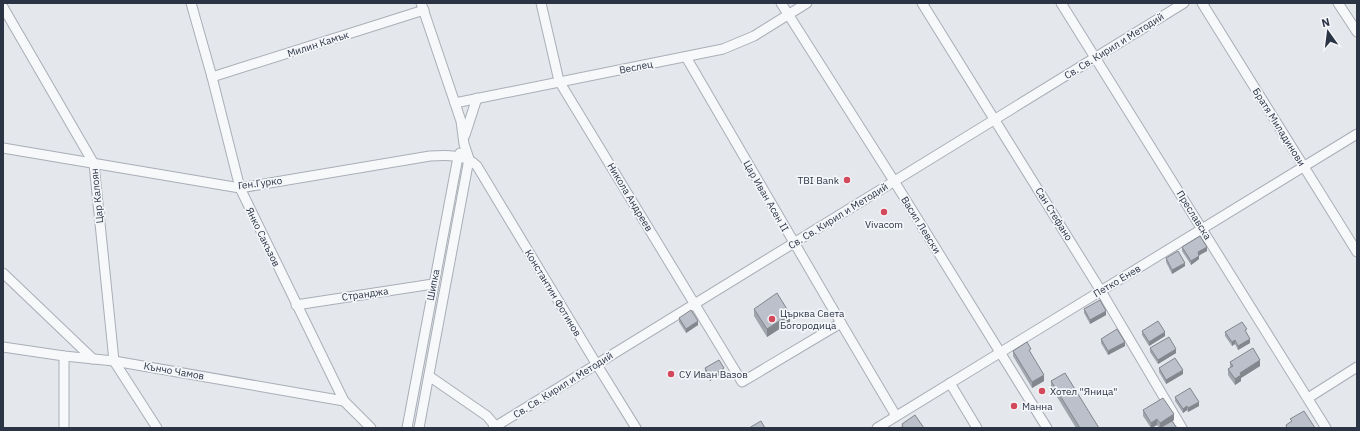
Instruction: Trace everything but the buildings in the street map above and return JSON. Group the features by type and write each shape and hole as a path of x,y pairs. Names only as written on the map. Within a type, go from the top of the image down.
{"street":[{"name":"Янко Сакъзов","path":"191,3 240,188 344,401 371,428"},
{"name":"Никола Андреев","path":"541,3 559,81 742,382 841,323"},
{"name":"Васил Левски","path":"781,3 894,181 1047,428"},
{"name":"Веслец","path":"455,103 723,49 754,36 807,3"},
{"name":"Сан Стефано","path":"922,3 1101,291 1182,428"},
{"name":"Преславска","path":"1061,3 1326,428"},
{"name":"Св. Св. Кирил и Методий","path":"496,427 1184,3"},
{"name":"Братя Миладинови","path":"1202,3 1357,252"},
{"path":"1338,3 1357,32"},
{"name":"Милин Камък","path":"212,78 423,6"},
{"name":"Шипка","path":"419,428 469,159 462,126 423,6"},
{"name":"Цар Калоян","path":"3,7 94,164 114,361"},
{"name":"Цар Иван Асен II","path":"686,57 896,416"},
{"path":"464,141 476,98"},
{"name":"Петко Енев","path":"877,428 1357,134"},
{"name":"Шипка","path":"407,428 458,157 464,141"},
{"name":"Ген.Гурко","path":"3,148 240,188 430,156 438,155 469,159"},
{"name":"Константин Фотинов","path":"469,159 478,166 636,428"},
{"path":"3,273 93,359"},
{"name":"Странджа","path":"296,304 433,284"},
{"name":"Кънчо Чамов","path":"3,347 64,356 114,361 344,401"},
{"path":"64,356 64,428"},
{"path":"114,361 157,428"},
{"path":"1308,398 1357,368"},
{"path":"429,376 487,416 496,427"},
{"path":"950,384 978,428"}],"place":[{"name":"TBI Bank","path":"847,180"},
{"name":"Vivacom","path":"884,212"},
{"name":"Църква Света Богородица","path":"772,319"},
{"name":"СУ Иван Вазов","path":"671,374"},
{"name":"Хотел \"Яница\"","path":"1042,391"},
{"name":"Манна","path":"1014,406"}]}
